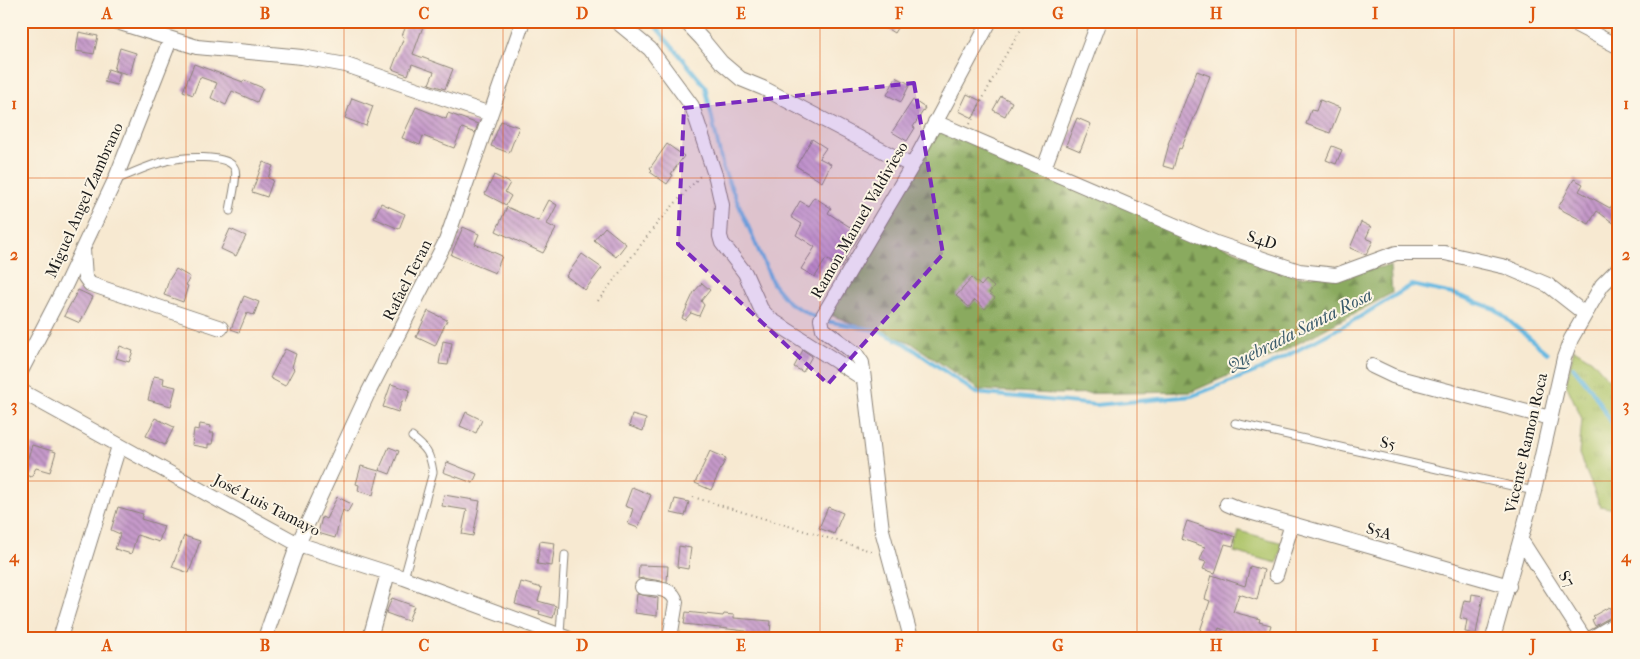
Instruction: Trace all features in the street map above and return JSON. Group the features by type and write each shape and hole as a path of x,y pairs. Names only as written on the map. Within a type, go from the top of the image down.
{"street":[{"path":"114,21 170,40 211,50 302,57 346,65 490,114"},
{"name":"Rafael Teran","path":"265,638 298,544 368,394 446,241 523,21"},
{"path":"616,21 650,49 692,106 712,163 722,205 720,236 722,243 745,273 761,308 770,319 864,379"},
{"path":"685,21 721,62 741,79 763,88 912,166"},
{"name":"Ramon Manuel Valdivieso","path":"911,638 882,530 862,363 860,358 823,329 821,319 912,166 990,21"},
{"path":"1044,168 1099,21"},
{"path":"1569,21 1619,47"},
{"name":"Miguel Angel Zambrano","path":"21,371 65,286 115,180 170,40"},
{"name":"S4D","path":"934,122 1216,243 1298,271 1336,275 1396,253 1446,253 1506,267 1548,285 1585,314"},
{"path":"83,248 85,277 90,284 221,328"},
{"name":"Vicente Ramon Roca","path":"1493,638 1534,491 1564,358 1571,339 1602,285 1619,268"},
{"path":"1372,366 1403,379 1550,418"},
{"name":"José Luis Tamayo","path":"21,391 298,544 404,578 564,636"},
{"path":"60,638 119,446"},
{"name":"S5A","path":"1233,506 1508,586"},
{"path":"1276,575 1292,524"},
{"name":"S7","path":"1521,540 1584,638"},
{"path":"370,638 388,573"},
{"path":"642,587 668,590 675,598 670,638"},
{"path":"1592,638 1619,622"}],"lane":[{"path":"115,180 167,160 202,157 222,160 231,163 236,169 230,211"},
{"name":"S5","path":"1235,423 1534,491"},
{"path":"404,578 433,472 426,448 412,437"},
{"path":"564,555 564,636"}],"path":[{"path":"965,135 1002,61 1026,21"},
{"path":"598,301 659,221 712,163"},
{"path":"693,497 866,551 888,556"}],"highlighted area":[{"path":"914,83 943,254 828,384 678,244 684,108"}],"green space":[{"path":"937,130 1300,277 1390,266 1392,293 1284,351 1191,392 1053,394 979,390 910,342 831,315"},
{"path":"1574,349 1592,360 1619,391 1619,510 1600,506 1579,454 1582,419 1566,384"},
{"path":"1239,531 1283,543 1277,563 1234,552"}],"building":[{"path":"408,21 425,21 413,54 453,69 445,89 429,84 434,72 412,64 408,75 392,69"},
{"path":"875,21 893,21 899,25 894,33"},
{"path":"79,32 98,36 94,54 76,51"},
{"path":"120,48 136,53 130,75 114,70"},
{"path":"194,64 263,88 257,102 232,91 226,105 211,98 217,83 200,77 193,95 183,91"},
{"path":"108,69 120,73 116,85 104,82"},
{"path":"1197,71 1210,76 1181,149 1179,148 1173,169 1163,166 1168,144"},
{"path":"896,77 910,84 901,102 887,95"},
{"path":"967,94 981,101 973,118 959,111"},
{"path":"1001,96 1012,102 1005,116 993,110"},
{"path":"352,98 373,106 366,126 345,118"},
{"path":"913,100 925,108 907,141 892,132"},
{"path":"1320,100 1340,108 1330,133 1306,124 1311,110 1316,111"},
{"path":"416,107 446,119 448,113 478,124 475,133 462,128 454,148 423,136 420,145 402,138"},
{"path":"1077,118 1091,124 1080,151 1066,145"},
{"path":"501,121 519,127 509,153 491,146"},
{"path":"812,139 826,148 819,158 831,164 822,182 796,166"},
{"path":"667,144 684,156 671,174 673,175 667,184 650,172 652,170 650,168"},
{"path":"1332,146 1342,150 1336,164 1326,160"},
{"path":"263,162 273,166 268,178 273,180 267,197 252,192"},
{"path":"494,175 510,183 505,192 511,196 506,205 485,194"},
{"path":"1574,179 1583,184 1579,191 1610,208 1619,196 1619,227 1597,211 1589,224 1558,208"},
{"path":"814,197 831,208 828,213 861,234 845,258 841,268 826,259 815,277 801,269 815,247 796,235 802,224 791,217 800,201 808,206"},
{"path":"549,200 557,205 547,224 556,229 543,253 496,231 507,207 538,221"},
{"path":"381,203 405,214 399,229 374,218"},
{"path":"1361,222 1371,227 1366,238 1373,241 1366,255 1350,248"},
{"path":"463,227 479,234 475,244 502,256 495,273 451,255"},
{"path":"605,227 626,244 616,257 594,240"},
{"path":"230,229 246,236 236,256 221,249"},
{"path":"582,254 602,268 585,290 566,276"},
{"path":"176,269 190,277 186,285 188,286 183,302 164,295 169,280"},
{"path":"972,278 981,286 986,280 994,287 989,293 995,298 985,309 975,300 969,307 956,296"},
{"path":"702,283 710,290 701,301 704,305 699,316 691,313 685,320 682,318 694,292"},
{"path":"78,290 93,297 80,323 64,316"},
{"path":"244,296 259,302 254,315 247,313 239,332 231,329"},
{"path":"428,311 447,320 435,346 416,337"},
{"path":"443,341 452,343 448,365 439,364"},
{"path":"120,346 133,351 129,362 116,358"},
{"path":"285,349 296,354 292,367 294,369 285,386 270,378"},
{"path":"803,350 812,356 803,372 794,367"},
{"path":"154,376 164,378 163,384 176,387 171,406 148,400"},
{"path":"391,384 410,390 406,402 402,401 398,412 383,407"},
{"path":"466,412 482,420 476,433 460,426"},
{"path":"632,415 646,419 643,431 629,426"},
{"path":"155,418 174,427 165,445 146,436"},
{"path":"200,424 211,426 210,433 214,433 212,444 208,444 208,448 192,445 194,429 199,430"},
{"path":"32,445 56,452 50,472 36,468 31,477 23,474"},
{"path":"389,447 399,451 390,474 379,470"},
{"path":"710,451 726,458 711,490 695,483"},
{"path":"447,462 477,474 473,483 443,472"},
{"path":"361,466 379,471 373,495 358,491 359,485 356,484"},
{"path":"632,487 651,495 638,528 628,524 633,509 625,506"},
{"path":"444,495 480,501 473,536 462,534 467,510 442,506"},
{"path":"337,497 352,504 347,513 343,510 335,538 318,533 322,517 326,519"},
{"path":"675,499 689,502 685,516 671,513"},
{"path":"118,507 143,514 141,519 164,526 159,542 137,535 131,554 115,549 120,534 111,530"},
{"path":"828,507 843,513 834,534 819,528"},
{"path":"1187,521 1236,537 1233,546 1225,544 1215,573 1203,569 1206,562 1200,560 1205,547 1181,539"},
{"path":"184,536 200,541 189,573 172,567"},
{"path":"540,541 555,543 552,566 537,564"},
{"path":"679,546 691,548 688,569 677,567"},
{"path":"639,565 668,566 667,582 643,578 638,579"},
{"path":"1250,566 1264,570 1257,600 1239,594 1233,612 1260,619 1259,622 1271,625 1267,638 1235,638 1236,634 1219,628 1216,636 1200,631 1210,601 1205,599 1212,575 1245,586"},
{"path":"521,582 542,588 538,601 556,606 553,618 539,614 540,611 515,604"},
{"path":"637,594 658,598 657,616 635,613"},
{"path":"1472,594 1483,596 1476,634 1465,632 1467,620 1460,618 1464,600 1471,601"},
{"path":"392,598 414,606 408,621 386,613"},
{"path":"1609,607 1614,615 1595,626 1592,620 1595,618 1593,616"},
{"path":"686,612 723,616 724,614 734,615 734,618 771,621 770,634 762,633 762,638 746,638 746,631 684,624"}],"waterway":[{"name":"Quebrada Santa Rosa","path":"651,21 705,86 723,168 773,284 789,303 818,319"},
{"name":"Quebrada Santa Rosa","path":"826,321 879,331 906,344 976,393 1096,405 1192,396 1260,370 1358,318 1412,285 1457,295 1495,309 1547,353"},
{"name":"Quebrada Santa Rosa","path":"1573,367 1591,389 1619,435"}]}
